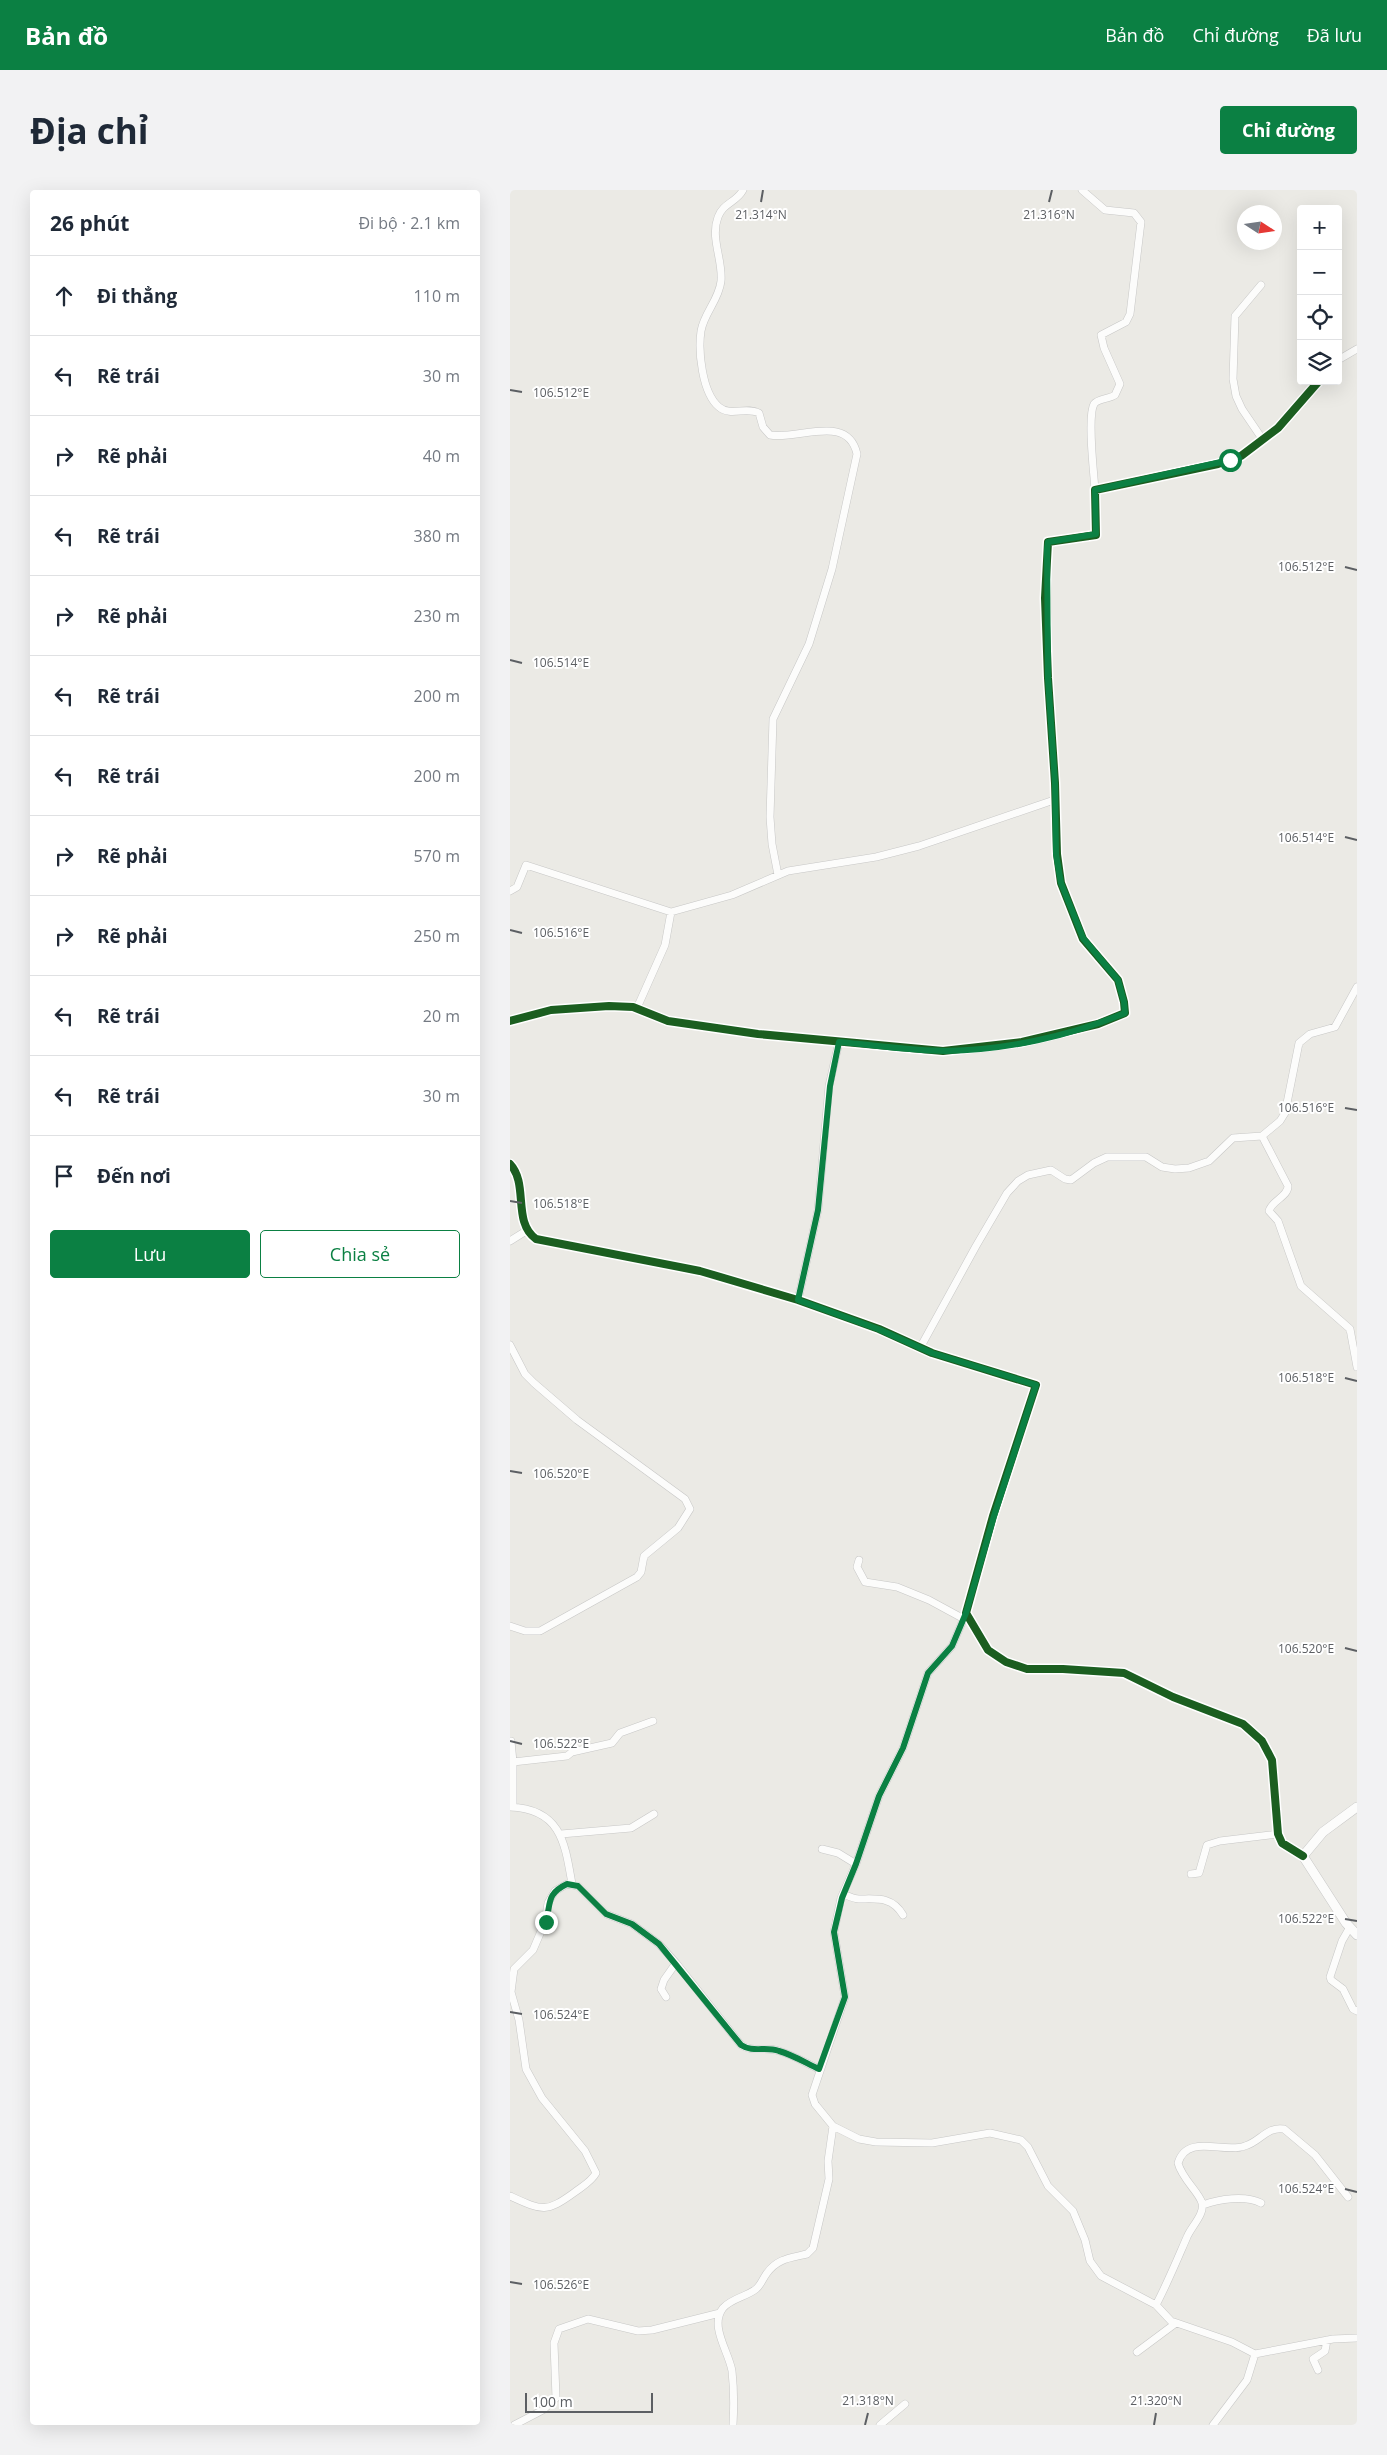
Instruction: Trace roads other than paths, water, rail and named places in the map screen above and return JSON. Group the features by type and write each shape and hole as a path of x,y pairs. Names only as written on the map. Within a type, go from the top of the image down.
{"street":[{"path":"744,190 726,204 717,220 716,237 721,281 719,292 701,331 704,379 708,392 719,407 726,411 748,409 759,413 763,427 770,434 838,431 852,440 857,454 832,569 809,644 773,719 770,817 772,844 778,875"},
{"path":"510,1021 551,1010 609,1006 637,1008 668,1021 683,1024 839,1042 962,1051 1071,1032 1125,1013 1118,980 1083,938 1061,883 1056,854 1055,783 1046,640 1047,549 1048,542 1096,534 1091,443 1094,407 1098,401 1116,395 1120,384 1104,348 1101,335 1126,322 1130,314 1141,222 1134,213 1105,210 1082,190"},
{"path":"1262,285 1235,316 1233,379 1236,396 1242,410 1263,440"},
{"path":"1342,358 1357,349"},
{"path":"1095,490 1177,471 1218,464 1241,456 1278,428 1316,385"},
{"path":"510,891 517,887 526,865 671,912 732,895 778,875 876,857 919,846 1054,800"},
{"path":"637,1008 665,944 671,912"},
{"path":"920,1348 988,1224 1007,1193 1018,1181 1028,1175 1051,1170 1065,1180 1071,1180 1094,1163 1112,1156 1146,1157 1162,1167 1174,1169 1189,1168 1209,1161 1233,1138 1262,1136 1280,1121 1285,1113 1299,1043 1310,1034 1335,1027 1357,987"},
{"path":"798,1300 818,1210 830,1086 839,1042"},
{"path":"1262,1136 1288,1186 1286,1193 1270,1207 1270,1211 1278,1221 1300,1284 1350,1329 1357,1367"},
{"path":"510,1164 515,1169 526,1231 536,1239 700,1271 798,1300 878,1329 920,1348 1036,1385 994,1516 965,1616 948,1652 928,1673 903,1748 879,1796 856,1864 843,1894 834,1932 845,1997 819,2069 813,2099 833,2126 859,2139 876,2142 932,2143 990,2133 1021,2140 1028,2147 1048,2186 1076,2217 1094,2269 1111,2282 1156,2304 1163,2314 1176,2323 1232,2342 1255,2354 1327,2340 1357,2338"},
{"path":"510,1241 526,1231"},
{"path":"510,1346 525,1374 534,1383 577,1420 685,1499 690,1509 678,1528 644,1556 641,1572 638,1577 540,1631 525,1631 510,1626"},
{"path":"860,1560 857,1567 865,1582 897,1587 965,1616 988,1650 1006,1662 1026,1669 1063,1669 1124,1673 1173,1697 1243,1724 1262,1741 1272,1760 1278,1834 1282,1843 1303,1856 1357,1935"},
{"path":"513,1762 567,1756 572,1752 612,1743 620,1733 653,1721"},
{"path":"511,1741 513,1762 511,1806 523,1808 549,1820 561,1834 572,1884"},
{"path":"1303,1856 1323,1832 1357,1807"},
{"path":"561,1834 631,1828 654,1814"},
{"path":"1191,1874 1198,1875 1205,1848 1212,1843 1278,1834"},
{"path":"822,1849 838,1853 856,1864"},
{"path":"510,2196 540,2208 554,2207 592,2180 596,2173 585,2152 542,2098 526,2069 519,2020 511,1997 511,1980 514,1970 532,1950 546,1922 548,1903 561,1887 572,1884 582,1890 606,1914 632,1924 644,1932 676,1963 741,2045 752,2050 764,2048 779,2050 819,2069"},
{"path":"843,1894 857,1900 877,1898 893,1904 903,1915"},
{"path":"1350,1927 1342,1941 1330,1977 1331,1980 1343,1989 1353,2009 1357,2011"},
{"path":"666,1996 661,1989 662,1985 676,1963"},
{"path":"514,2425 543,2410 556,2398 554,2343 560,2329 588,2319 638,2330 652,2330 720,2313 728,2304 758,2288 767,2272 778,2263 786,2258 807,2254 812,2251 829,2179 828,2161 833,2126"},
{"path":"1156,2304 1174,2272 1187,2236 1203,2205 1180,2170 1179,2158 1186,2151 1200,2146 1239,2148 1252,2144 1271,2129 1278,2128 1290,2133 1315,2155 1348,2197"},
{"path":"1203,2205 1214,2200 1248,2198 1261,2203"},
{"path":"720,2313 719,2330 731,2364 734,2393 733,2425"},
{"path":"1137,2352 1176,2323"},
{"path":"1318,2370 1313,2359 1325,2351 1327,2340"},
{"path":"1213,2425 1247,2380 1255,2354"},
{"path":"880,2425 905,2404"}]}
